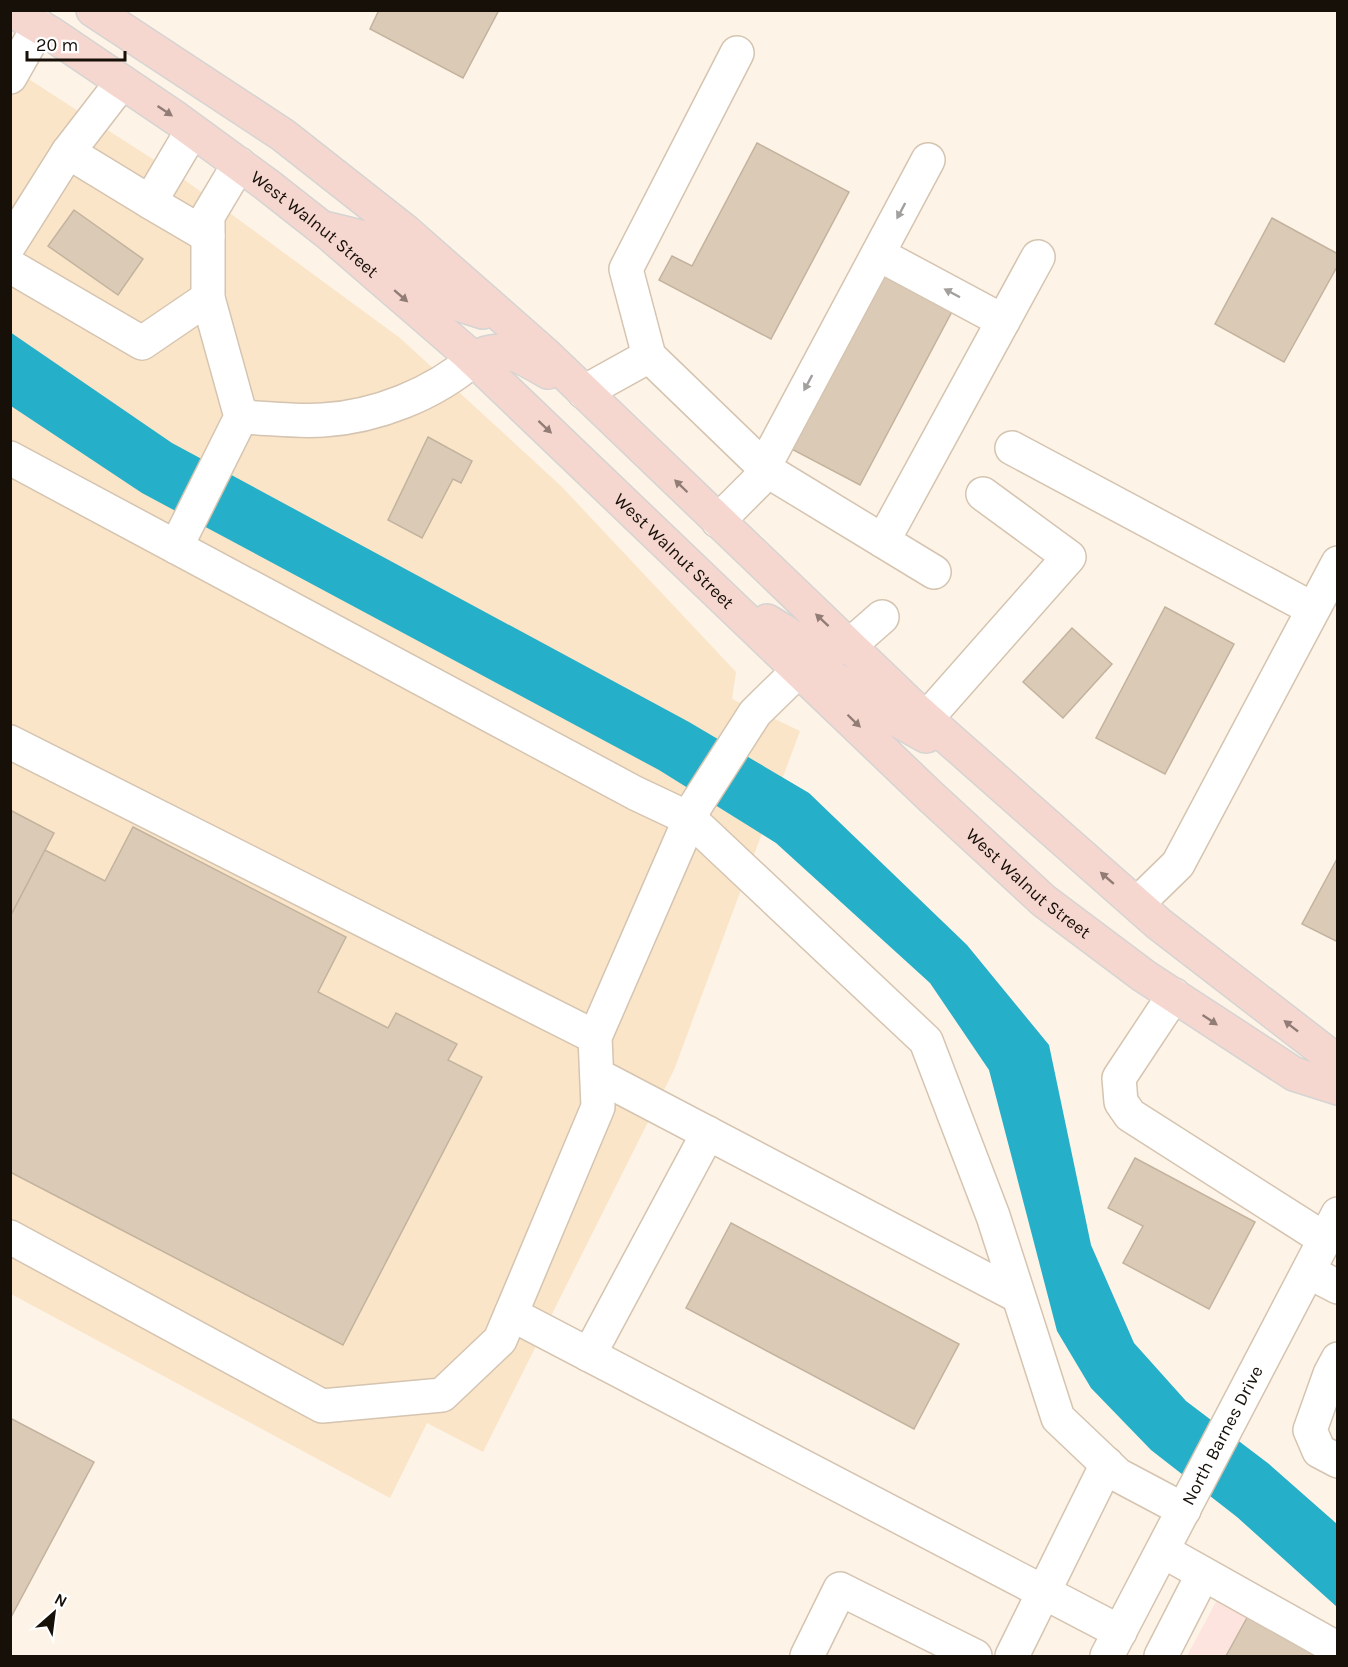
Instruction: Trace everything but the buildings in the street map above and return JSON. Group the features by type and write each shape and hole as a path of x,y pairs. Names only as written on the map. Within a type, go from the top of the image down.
{"main road":[{"name":"West Walnut Street","path":"10,10 39,26 192,130 321,227 474,359 930,796 1044,901 1174,995 1294,1074 1338,1088"},
{"path":"107,14 283,135 405,231 584,392 926,719 1137,904 1338,1062"},
{"path":"321,227 374,240 426,287 452,302 483,312 493,308"},
{"path":"474,359 487,350 501,351 521,357 584,392"},
{"path":"688,562 718,574 769,623 800,641 825,650 849,646"},
{"path":"800,669 828,674 885,713 985,770"}],"street":[{"path":"10,77 39,26"},
{"path":"737,53 626,269 649,356 766,469 934,572"},
{"path":"10,244 68,152 122,82"},
{"path":"150,202 192,130"},
{"path":"68,152 208,236"},
{"path":"718,521 766,469 928,160"},
{"path":"179,541 241,417 208,298 208,216 238,164"},
{"path":"878,254 1004,321"},
{"path":"883,541 1038,257"},
{"path":"10,266 142,343 208,298"},
{"path":"584,392 649,356"},
{"path":"241,417 323,420 385,409 456,375 474,359"},
{"path":"1012,448 1313,609"},
{"path":"10,458 179,541 635,793 693,812 926,1041 993,1216 1058,1418 1118,1474 1186,1506"},
{"path":"926,719 1069,557 983,494"},
{"path":"1137,904 1178,864 1338,563"},
{"path":"849,646 882,617"},
{"path":"10,1237 322,1406 442,1395 500,1340 598,1107 595,1037 693,812 755,713 800,669"},
{"path":"10,742 595,1037"},
{"path":"1174,995 1119,1078 1121,1102 1130,1114 1332,1227"},
{"path":"597,1075 1018,1296"},
{"path":"590,1355 708,1133"},
{"name":"North Barnes Drive","path":"1114,1644 1332,1227"},
{"path":"1309,1272 1338,1287"},
{"path":"511,1314 1042,1592 1114,1644"},
{"path":"1338,1359 1330,1374 1310,1430 1319,1451 1338,1461"},
{"path":"1012,1656 1107,1464"},
{"path":"1163,1551 1338,1649"},
{"path":"1161,1656 1203,1574"},
{"path":"807,1656 840,1589 975,1656"}],"shaded area":[{"path":"10,67 182,178 400,338 561,486 736,672 732,699 800,731 674,1070 483,1452 427,1423 390,1498 11,1294"},
{"path":"1218,1598 1302,1656 1187,1656"}],"water":[{"path":"10,332 172,443 689,722 809,793 967,945 1049,1045 1091,1245 1134,1343 1186,1401 1269,1464 1337,1524 1337,1607 1237,1517 1151,1450 1091,1388 1057,1331 989,1070 930,983 776,843 659,770 142,493 11,406"}]}
